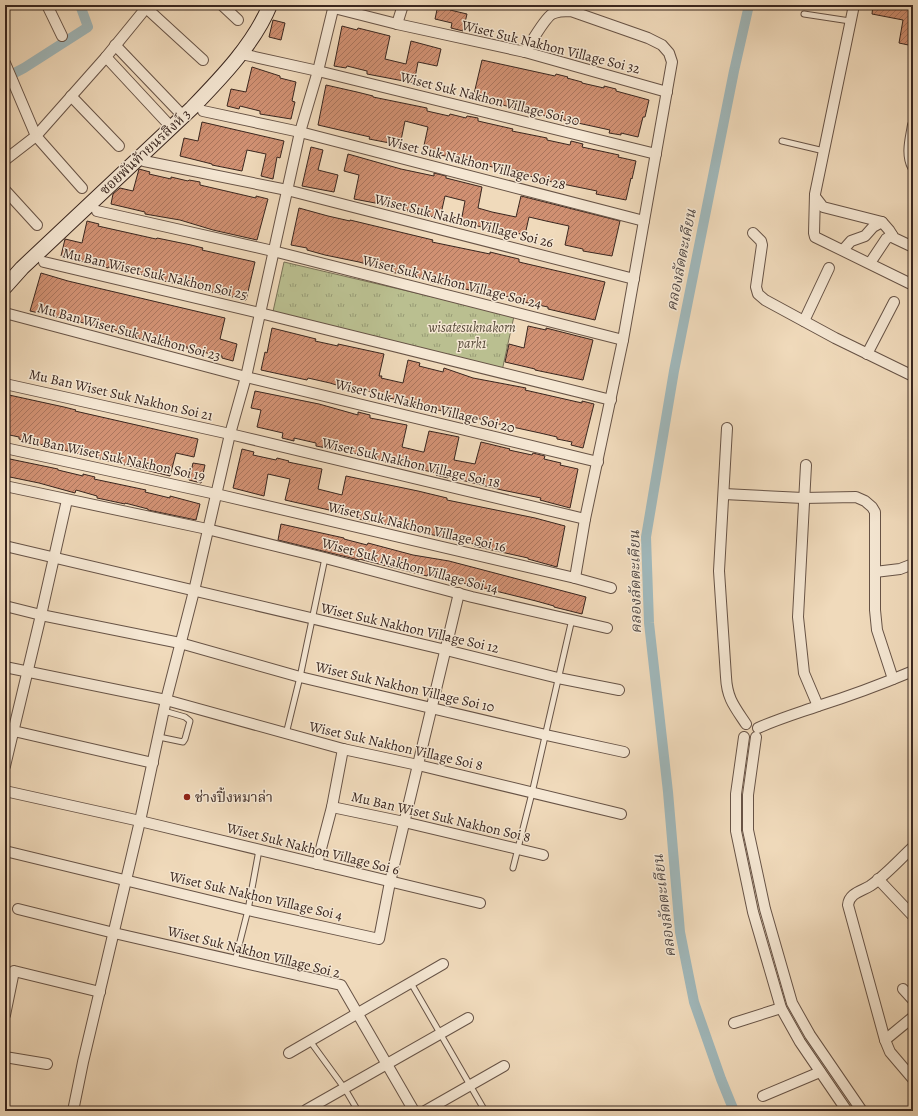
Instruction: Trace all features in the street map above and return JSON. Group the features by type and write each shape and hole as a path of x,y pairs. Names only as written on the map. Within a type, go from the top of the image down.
{"street":[{"path":"47,5 62,36"},
{"path":"222,5 238,20"},
{"name":"ซอยพันท้ายนรสิงห์ 3","path":"5,287 22,268 183,116 214,84 240,54 266,16 270,5"},
{"path":"397,24 403,5"},
{"path":"854,5 824,151 816,198 814,236 913,285"},
{"path":"5,160 36,136 106,57 144,7 203,60"},
{"path":"73,1111 83,1062 140,821 166,700 194,591 230,434 246,377 300,132 318,71 334,7"},
{"name":"Wiset Suk Nakhon Village Soi 32","path":"334,7 397,24 525,52 667,92"},
{"path":"525,52 547,18 553,13 571,11 648,38 662,45 669,53 672,62 623,340 585,519 575,578"},
{"path":"115,45 183,116"},
{"name":"Wiset Suk Nakhon Village Soi 30","path":"246,55 318,71 656,154"},
{"path":"106,57 171,127"},
{"path":"5,63 36,136 82,188"},
{"path":"71,96 119,146"},
{"name":"Wiset Suk Nakhon Village Soi 28","path":"203,111 300,132 644,221"},
{"path":"913,125 909,148 910,161 913,166"},
{"name":"Wiset Suk Nakhon Village Soi 26","path":"144,161 287,190 634,279"},
{"path":"5,190 37,225"},
{"path":"816,198 823,207 882,222 897,240 913,247"},
{"name":"Wiset Suk Nakhon Village Soi 24","path":"98,211 273,251 623,340"},
{"path":"843,250 850,241 865,236 873,227 882,222"},
{"path":"753,233 761,241 762,245 756,287 758,294 804,321 913,376"},
{"path":"870,263 886,239 892,235"},
{"name":"Mu Ban Wiset Suk Nakhon Soi 25","path":"44,262 260,313 611,400"},
{"path":"804,321 829,268"},
{"path":"867,354 894,302"},
{"name":"Mu Ban Wiset Suk Nakhon Soi 23","path":"5,313 246,377"},
{"name":"Wiset Suk Nakhon Village Soi 20","path":"246,377 598,462"},
{"name":"Mu Ban Wiset Suk Nakhon Soi 21","path":"5,384 230,434"},
{"path":"727,428 719,571 727,690 731,702 746,724"},
{"name":"Wiset Suk Nakhon Village Soi 18","path":"230,434 585,519"},
{"name":"Mu Ban Wiset Suk Nakhon Soi 19","path":"5,448 216,494"},
{"path":"806,464 803,498 798,617 804,673 818,706"},
{"name":"Wiset Suk Nakhon Village Soi 14","path":"5,486 207,529 325,558 472,597 607,628"},
{"name":"Wiset Suk Nakhon Village Soi 16","path":"216,494 575,578 611,588"},
{"path":"724,494 803,498 856,497 865,501 872,507 875,512 875,610 877,630 893,680"},
{"path":"5,766 9,730 28,672 67,500"},
{"name":"Wiset Suk Nakhon Village Soi 12","path":"5,546 446,650 558,678 620,690"},
{"path":"875,572 900,568 913,564"},
{"path":"390,882 459,593"},
{"name":"Wiset Suk Nakhon Village Soi 10","path":"5,606 180,643 300,677 624,752"},
{"name":"Wiset Suk Nakhon Village Soi 8","path":"5,667 166,700 343,749 418,765 621,814"},
{"path":"744,737 750,740 775,720 893,680 913,671"},
{"path":"847,1111 800,1042 781,1008 753,912 736,831 736,794 744,737 742,731 746,724 753,723 757,733 748,795 748,822 751,845 765,909 792,1003 810,1035 862,1111"},
{"path":"9,730 153,763"},
{"path":"317,864 332,807 343,749"},
{"path":"740,766 752,770"},
{"name":"Wiset Suk Nakhon Village Soi 6","path":"5,791 140,821 480,903"},
{"name":"Mu Ban Wiset Suk Nakhon Soi 8","path":"332,807 404,822 543,855"},
{"path":"736,823 748,822"},
{"path":"913,847 871,885 848,900 848,905 885,1040 890,1052 913,1079"},
{"name":"Wiset Suk Nakhon Village Soi 4","path":"5,851 248,910 379,939 390,882"},
{"path":"878,879 913,916"},
{"name":"Wiset Suk Nakhon Village Soi 2","path":"18,909 114,933 341,985 414,1111"},
{"path":"289,1053 443,964"},
{"path":"5,1015 14,971 100,992"},
{"path":"903,989 913,1000"},
{"path":"734,1023 781,1008"},
{"path":"885,1040 913,1017"},
{"path":"306,1110 468,1018"},
{"path":"5,1057 47,1064"},
{"path":"425,1111 504,1066"},
{"path":"763,1096 820,1072"}],"lane":[{"path":"804,14 850,21"},
{"path":"782,141 824,151"},
{"path":"286,734 300,677 325,558"},
{"path":"512,868 546,735 572,619"},
{"path":"159,737 183,742 190,721 185,717 164,711"},
{"path":"235,961 248,910 259,850"},
{"path":"411,983 485,1111"},
{"path":"310,1041 345,1089 358,1111"}],"green space":[{"name":"wisatesuknakorn park1","path":"284,262 514,316 502,371 272,316"}],"building":[{"path":"438,5 451,5 450,10 467,14 463,31 451,28 452,23 435,19"},
{"path":"873,5 913,5 913,46 899,43 903,20 872,14"},
{"path":"273,20 285,23 281,40 269,37"},
{"path":"342,26 357,30 358,28 390,36 385,59 406,64 411,41 441,49 437,66 418,62 414,83 367,74 367,71 347,66 346,68 334,66"},
{"path":"482,60 555,76 556,74 582,83 616,89 616,91 649,100 638,137 621,133 621,135 609,133 610,130 473,98"},
{"path":"252,67 280,76 280,78 296,82 292,101 295,102 291,119 260,114 260,111 240,106 239,109 227,106 231,89 246,92"},
{"path":"326,85 373,97 427,108 427,111 449,116 450,114 466,118 467,116 478,118 478,121 513,129 512,131 547,138 547,140 570,145 571,141 583,144 582,147 619,155 618,157 636,161 626,200 596,194 597,191 543,180 526,175 527,173 505,168 504,170 477,162 452,156 452,158 423,150 428,127 405,121 400,145 369,139 370,137 318,125"},
{"path":"202,122 284,141 280,158 277,157 273,179 261,176 266,154 247,150 242,171 212,165 180,156 184,138 198,141"},
{"path":"311,147 323,150 318,170 338,175 334,192 302,186"},
{"path":"348,154 401,169 434,176 434,173 446,176 446,178 482,187 478,208 492,212 516,217 521,196 620,221 612,256 583,251 583,249 565,245 569,226 529,217 525,235 508,231 507,233 461,222 465,201 445,196 440,218 354,199 359,175 344,171"},
{"path":"139,169 150,172 149,174 171,179 171,177 200,182 200,185 256,198 256,196 268,199 257,240 213,230 180,220 145,214 145,212 111,204 113,194 120,188 133,191"},
{"path":"299,208 433,240 432,242 490,254 490,252 519,259 519,262 605,282 595,320 548,309 548,307 514,300 515,298 442,285 430,282 430,280 391,272 392,271 325,255 307,250 307,248 291,245"},
{"path":"87,221 99,224 98,226 191,245 203,248 202,250 255,262 246,300 61,256 65,239 82,243"},
{"path":"41,273 68,281 225,318 220,339 237,344 233,361 222,358 222,356 187,349 187,347 164,342 163,344 117,333 118,331 102,327 30,311"},
{"path":"528,326 546,330 546,328 593,340 583,380 505,362 509,344 524,348"},
{"path":"272,328 316,339 315,341 338,346 338,344 384,354 379,376 382,376 381,378 403,383 408,360 420,363 419,366 443,372 444,368 473,378 526,388 525,390 582,403 582,401 594,404 583,448 571,445 572,442 557,439 557,437 462,415 462,417 384,397 384,395 360,389 359,392 308,378 307,380 261,370 265,352 267,353"},
{"path":"255,391 319,404 358,415 358,412 370,415 370,418 407,425 402,447 423,452 429,431 459,437 454,460 475,464 481,442 510,449 509,450 545,456 544,459 561,463 560,465 578,469 570,508 540,500 541,498 448,478 436,475 437,473 386,462 369,456 316,446 316,443 294,438 294,441 282,438 283,433 257,427 261,410 251,408"},
{"path":"9,395 198,439 194,457 176,453 170,476 19,439 19,437 5,434 5,411"},
{"path":"242,449 254,452 253,455 276,460 277,458 289,461 288,462 322,469 318,489 342,495 346,476 418,491 447,498 447,500 535,518 565,526 557,567 528,558 474,546 474,544 366,521 338,512 285,500 290,479 268,474 264,496 233,488"},
{"path":"5,458 83,476 83,474 95,477 94,479 146,490 145,492 170,498 170,496 200,504 196,520 97,498 97,496 76,490 75,493 39,483 5,476"},
{"path":"193,463 205,465 201,483 189,480"},
{"path":"281,524 344,538 367,545 368,543 413,555 449,561 586,597 582,614 428,574 427,576 278,540"}],"waterway":[{"path":"5,78 24,68 88,27 80,5"},
{"name":"คลองลัดตะเคียน","path":"734,1111 694,1002 680,932 668,792 649,623 646,537 674,371 734,71 749,5"}],"place":[{"name":"ช่างปิ้งหมาล่า","path":"187,797"}]}
